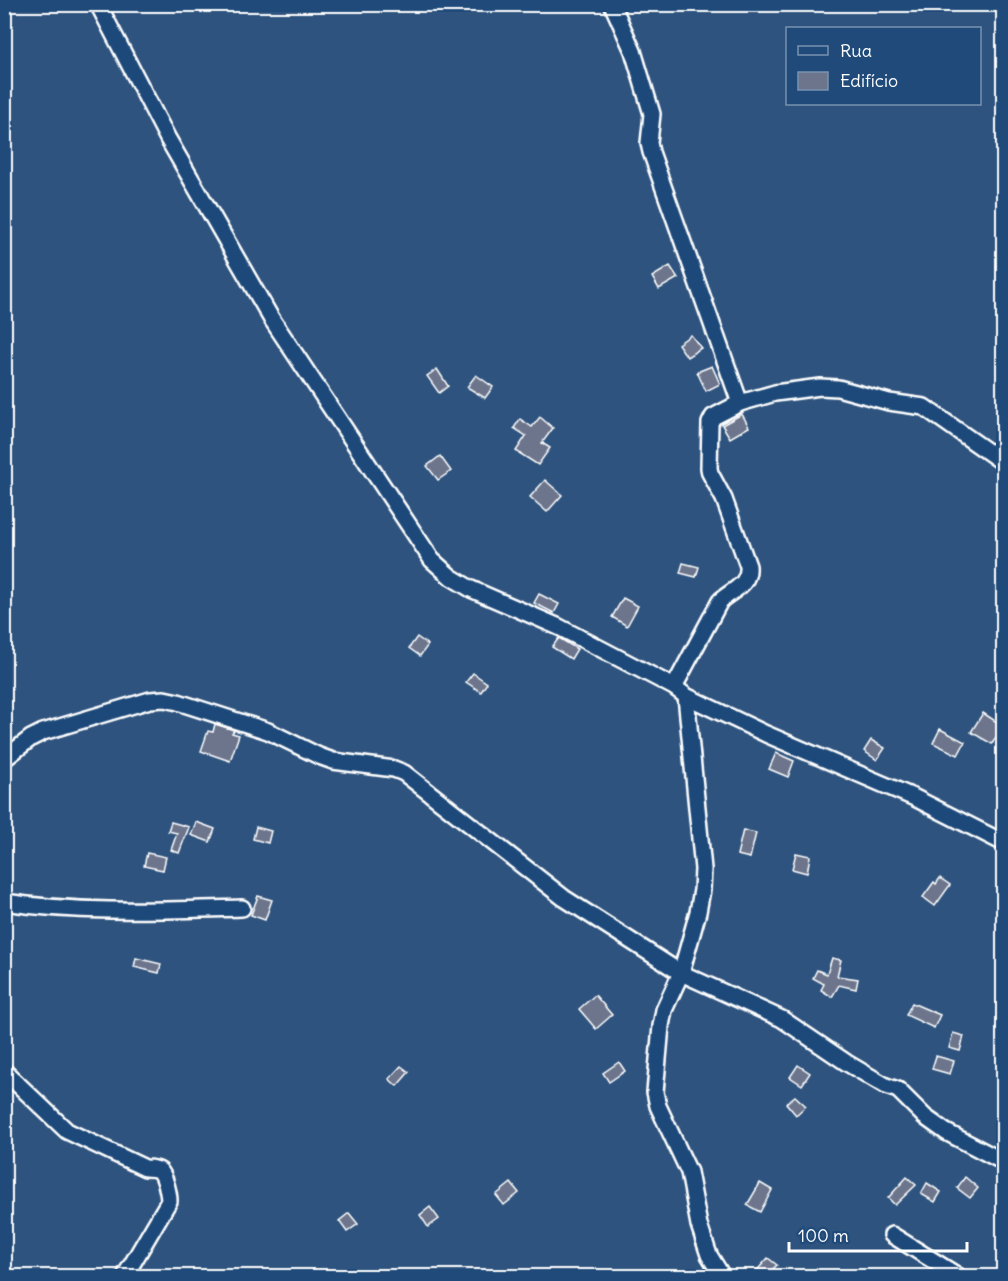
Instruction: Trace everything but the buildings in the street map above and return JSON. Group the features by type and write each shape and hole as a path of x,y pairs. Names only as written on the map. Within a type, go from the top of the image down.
{"street":[{"path":"98,4 168,139 271,318 432,560 451,577 471,589 559,627 680,692 766,734 915,798 1004,843"},
{"path":"612,4 633,51 652,114 649,143 651,152 740,404"},
{"path":"722,1276 709,1255 699,1225 689,1172 658,1106 655,1092 660,1026 664,1010 681,973 702,890 703,869 692,765 680,692 720,600 739,588 749,574 723,499 710,473 711,420 740,404 775,393 820,387 838,388 890,402 924,407 1004,463"},
{"path":"4,759 31,738 43,732 150,700 164,699 268,731 333,761 404,772 564,898 681,973 782,1018 847,1063 886,1086 898,1090 925,1117 946,1132 1004,1162"},
{"path":"4,902 43,908 118,910 242,908"},
{"path":"4,1071 67,1131 145,1168 162,1173 169,1201 125,1276"},
{"path":"892,1235 958,1276"}]}
